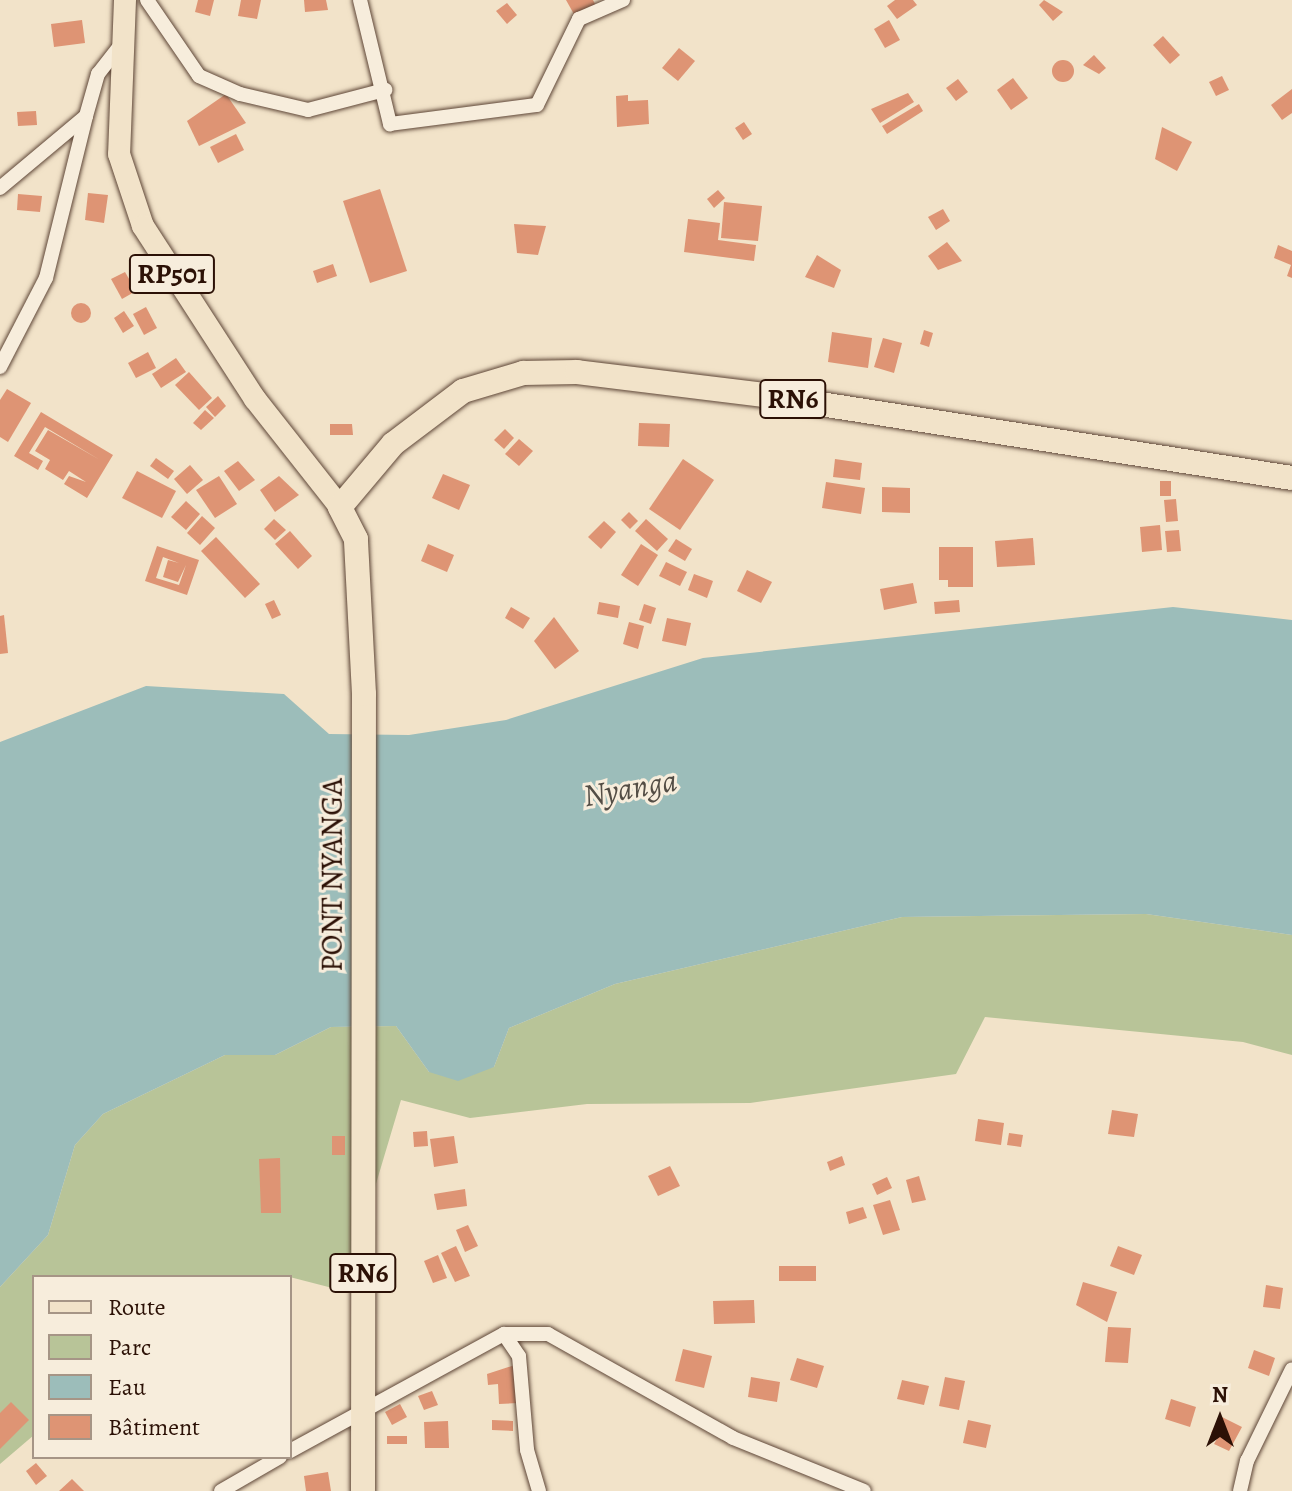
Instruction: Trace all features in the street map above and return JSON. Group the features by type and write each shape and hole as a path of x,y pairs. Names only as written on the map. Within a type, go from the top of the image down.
{"highway":[{"name":"RN6","path":"340,507 437,404 494,379 548,371 763,395 1292,478"},
{"name":"PONT NYANGA","path":"340,507 356,539 364,694 363,1407"},
{"name":"RN6","path":"363,1407 363,1491"}],"main road":[{"name":"RP501","path":"125,0 119,47 119,154 143,226 255,399 340,507"}],"street":[{"path":"147,0 199,76 240,94 308,110 385,90"},
{"path":"360,0 385,90 390,124 537,105 579,19 623,0"},
{"path":"0,367 46,278 98,74 119,47"},
{"path":"0,188 86,116"},
{"path":"504,1334 519,1356 527,1450 539,1491"},
{"path":"292,1450 363,1407 504,1334 548,1334 733,1438 864,1491"},
{"path":"1240,1491 1247,1461 1292,1369"},
{"path":"221,1491 277,1459"}],"green space":[{"path":"1146,914 1292,935 1292,1055 1243,1042 985,1017 956,1074 750,1103 587,1104 470,1118 401,1100 344,1291 292,1278 292,1275 32,1275 32,1437 0,1464 0,1287 48,1235 75,1145 103,1114 225,1055 275,1055 331,1027 396,1026 429,1072 494,1067 509,1028 615,984 902,917"}],"water":[{"name":"Nyanga","path":"1173,607 1292,620 1292,935 1146,914 902,917 615,984 509,1028 494,1067 458,1081 429,1072 396,1026 331,1027 275,1055 225,1055 103,1114 75,1145 48,1235 0,1287 0,742 146,686 284,694 329,734 409,735 506,720 703,658"}],"building":[{"path":"198,0 214,0 210,16 195,12"},
{"path":"241,0 261,0 257,19 238,16"},
{"path":"304,0 326,0 328,10 305,12"},
{"path":"566,0 593,0 596,6 575,16"},
{"path":"895,0 913,0 917,5 897,19 887,6"},
{"path":"1044,0 1063,12 1053,21 1039,5"},
{"path":"507,3 517,15 507,24 496,11"},
{"path":"82,20 85,43 54,47 51,24"},
{"path":"889,20 900,40 885,48 874,29"},
{"path":"1163,36 1180,55 1170,64 1153,45"},
{"path":"679,48 695,61 678,81 662,68"},
{"path":"1094,55 1106,68 1099,74 1083,65"},
{"path":"1063,60 1071,63 1074,71 1071,79 1063,82 1055,79 1052,71 1055,63"},
{"path":"1222,76 1229,90 1216,96 1209,82"},
{"path":"1013,78 1028,98 1011,110 997,90"},
{"path":"958,79 968,92 956,101 946,88"},
{"path":"1292,89 1292,113 1282,120 1271,105"},
{"path":"908,93 914,102 880,123 871,109"},
{"path":"226,94 246,123 199,146 187,121"},
{"path":"628,95 628,101 648,100 649,124 617,127 616,96"},
{"path":"919,104 923,111 887,134 882,126"},
{"path":"36,111 37,125 18,126 17,112"},
{"path":"744,122 752,134 743,140 735,128"},
{"path":"1162,127 1192,142 1177,171 1155,159"},
{"path":"236,134 244,150 218,163 210,147"},
{"path":"380,189 407,271 370,283 343,201"},
{"path":"718,190 725,198 714,208 707,199"},
{"path":"88,193 108,195 104,223 85,220"},
{"path":"18,194 42,196 40,212 17,210"},
{"path":"724,202 762,206 758,241 721,238"},
{"path":"943,209 950,221 936,230 928,217"},
{"path":"688,219 720,223 718,240 756,245 754,261 684,252"},
{"path":"514,224 546,226 538,255 517,253"},
{"path":"947,242 962,261 938,270 928,256"},
{"path":"1278,245 1292,251 1292,278 1287,276 1291,265 1274,258"},
{"path":"817,255 841,270 834,288 805,277"},
{"path":"333,264 337,276 317,283 313,271"},
{"path":"125,272 136,291 122,299 111,279"},
{"path":"77,303 85,303 91,313 85,323 77,323 71,317 71,309"},
{"path":"146,307 157,328 144,335 133,314"},
{"path":"124,311 134,326 123,333 114,318"},
{"path":"924,330 933,333 929,347 920,344"},
{"path":"832,332 872,338 868,368 828,362"},
{"path":"883,338 902,343 894,373 874,367"},
{"path":"148,352 156,368 136,378 128,363"},
{"path":"176,358 186,372 161,388 152,374"},
{"path":"189,372 212,398 199,410 175,385"},
{"path":"7,389 31,403 8,442 0,437 0,400"},
{"path":"218,396 226,406 215,417 206,407"},
{"path":"205,410 214,418 201,430 193,423"},
{"path":"41,412 113,455 87,498 64,484 69,476 86,482 69,471 63,480 45,469 50,460 35,451 48,430 100,460 45,427 29,453 43,461 38,470 14,456"},
{"path":"639,423 670,424 669,447 638,446"},
{"path":"330,424 352,424 353,435 330,435"},
{"path":"505,429 514,438 504,449 494,440"},
{"path":"519,439 533,451 519,466 505,454"},
{"path":"156,458 174,471 168,479 150,466"},
{"path":"683,459 714,480 680,530 649,509"},
{"path":"835,459 862,463 860,480 833,477"},
{"path":"238,461 255,480 239,491 224,471"},
{"path":"190,465 203,480 187,494 174,479"},
{"path":"137,471 176,491 162,518 122,498"},
{"path":"443,474 470,485 459,510 432,498"},
{"path":"219,476 237,504 215,518 196,490"},
{"path":"279,476 299,495 275,512 260,490"},
{"path":"1160,481 1171,481 1171,496 1160,496"},
{"path":"826,482 865,488 861,514 822,508"},
{"path":"882,487 910,488 910,513 882,512"},
{"path":"1176,499 1178,521 1166,522 1164,500"},
{"path":"186,501 200,514 186,530 171,517"},
{"path":"629,512 638,521 630,529 621,520"},
{"path":"202,516 215,528 200,545 187,533"},
{"path":"274,519 286,530 275,540 264,529"},
{"path":"646,519 668,539 657,551 635,531"},
{"path":"604,521 616,532 601,549 588,537"},
{"path":"1160,525 1162,550 1142,552 1140,527"},
{"path":"1179,530 1181,551 1167,552 1165,531"},
{"path":"290,531 312,556 298,569 275,544"},
{"path":"216,537 260,584 245,598 201,551"},
{"path":"1033,538 1035,565 997,567 995,541"},
{"path":"676,539 692,549 685,561 668,551"},
{"path":"428,544 454,555 447,572 421,561"},
{"path":"641,544 658,555 638,586 621,575"},
{"path":"157,546 199,560 187,595 145,581","holes":["163,557 179,563 168,560 163,577 178,582 186,565 179,585 156,578"]},
{"path":"939,547 973,547 973,587 948,587 948,580 939,580"},
{"path":"666,562 687,572 680,586 659,576"},
{"path":"747,570 772,582 761,603 737,591"},
{"path":"694,574 713,581 707,598 688,590"},
{"path":"913,583 917,603 884,610 880,589"},
{"path":"274,600 281,615 272,619 265,604"},
{"path":"959,600 960,612 935,614 934,602"},
{"path":"599,602 620,606 618,618 597,614"},
{"path":"644,604 656,608 651,624 639,620"},
{"path":"511,607 530,618 523,629 505,618"},
{"path":"4,615 8,653 0,654 0,616"},
{"path":"554,617 579,651 555,669 534,641"},
{"path":"667,618 691,623 686,646 662,641"},
{"path":"629,622 644,626 638,649 623,644"},
{"path":"1112,1110 1138,1114 1134,1137 1108,1134"},
{"path":"978,1119 1004,1123 1001,1145 975,1141"},
{"path":"427,1131 428,1146 414,1147 413,1132"},
{"path":"1009,1133 1023,1135 1021,1147 1007,1145"},
{"path":"332,1136 345,1136 345,1155 332,1155"},
{"path":"454,1136 458,1163 434,1167 430,1139"},
{"path":"842,1156 845,1165 830,1171 827,1162"},
{"path":"280,1158 281,1213 261,1213 259,1159"},
{"path":"670,1166 680,1186 658,1196 648,1176"},
{"path":"919,1176 926,1200 912,1203 906,1180"},
{"path":"887,1177 892,1188 877,1195 872,1184"},
{"path":"465,1189 467,1206 437,1210 434,1194"},
{"path":"890,1200 900,1230 883,1235 873,1205"},
{"path":"863,1207 867,1218 849,1224 846,1212"},
{"path":"468,1225 478,1246 465,1252 456,1230"},
{"path":"456,1246 470,1276 455,1282 441,1253"},
{"path":"1118,1246 1142,1255 1134,1275 1110,1266"},
{"path":"438,1255 447,1278 433,1283 424,1261"},
{"path":"779,1266 816,1266 816,1281 779,1281"},
{"path":"1083,1282 1117,1292 1107,1322 1076,1305"},
{"path":"1266,1285 1283,1288 1280,1309 1263,1307"},
{"path":"754,1300 755,1323 714,1324 713,1301"},
{"path":"1108,1327 1131,1328 1128,1363 1105,1362"},
{"path":"683,1349 712,1356 704,1388 675,1381"},
{"path":"1254,1350 1275,1358 1269,1376 1248,1368"},
{"path":"797,1358 824,1366 817,1388 790,1380"},
{"path":"515,1365 518,1403 499,1404 498,1384 488,1385 487,1374"},
{"path":"751,1377 780,1382 777,1402 748,1397"},
{"path":"945,1377 965,1381 959,1410 939,1406"},
{"path":"902,1380 929,1386 924,1405 897,1399"},
{"path":"432,1391 438,1405 424,1410 418,1396"},
{"path":"1171,1399 1196,1407 1190,1427 1165,1419"},
{"path":"11,1402 29,1420 0,1449 0,1413"},
{"path":"400,1404 407,1417 392,1425 385,1412"},
{"path":"1220,1416 1242,1427 1229,1451 1214,1444 1218,1437 1211,1433"},
{"path":"492,1420 513,1421 513,1431 492,1430"},
{"path":"968,1420 991,1425 986,1448 963,1443"},
{"path":"448,1421 449,1448 425,1448 424,1422"},
{"path":"387,1436 407,1436 407,1444 387,1444"},
{"path":"36,1463 47,1476 36,1485 26,1471"},
{"path":"328,1472 331,1491 306,1491 304,1476"},
{"path":"72,1479 84,1491 59,1491"}]}
